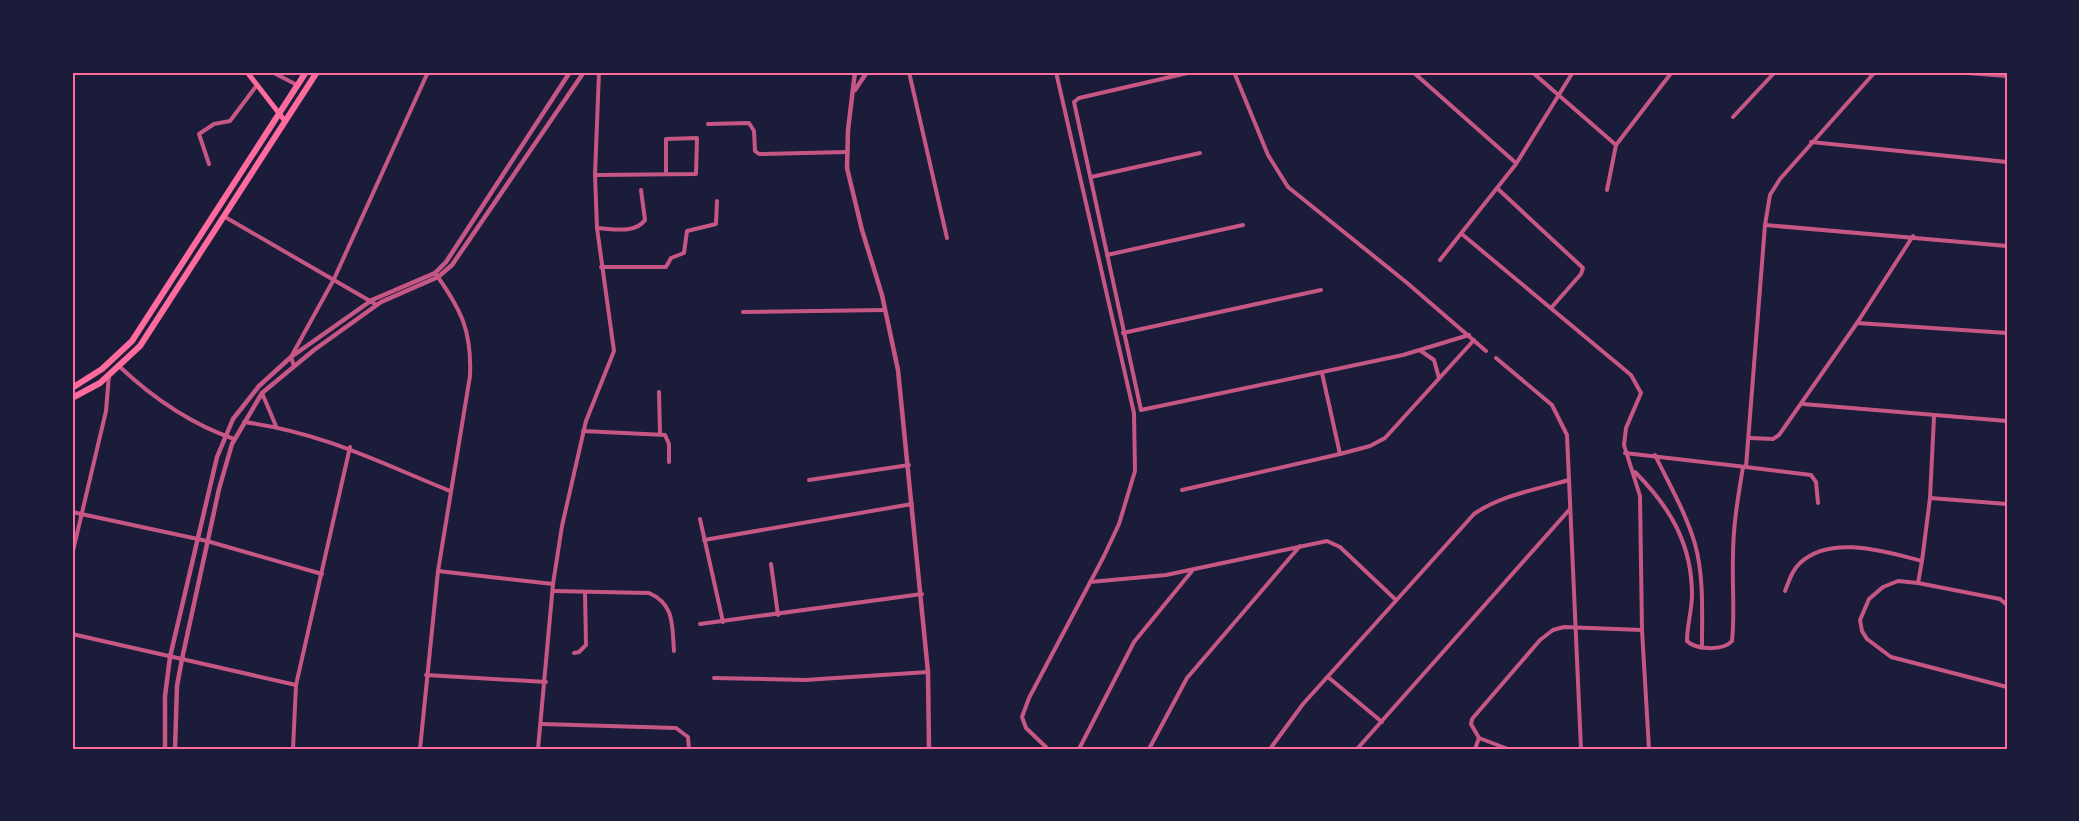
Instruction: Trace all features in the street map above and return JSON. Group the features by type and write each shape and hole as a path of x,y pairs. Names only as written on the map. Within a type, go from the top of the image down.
{"main road":[{"path":"247,72 285,121"},
{"path":"74,386 117,357 132,341 306,72"},
{"path":"72,399 120,367 140,346 317,72"}],"street":[{"path":"272,72 297,85"},
{"path":"294,366 291,357 334,279 428,72"},
{"path":"175,749 177,687 182,659 219,489 234,439 243,422 262,393 294,366 377,305 452,265 458,249 570,72"},
{"path":"458,249 584,72"},
{"path":"538,749 546,682 553,584 583,431 614,351 597,228 595,175 598,72"},
{"path":"855,72 848,152 850,186 885,310 898,370 922,594 928,672 929,749"},
{"path":"854,92 867,72"},
{"path":"909,72 947,238"},
{"path":"1048,749 1026,728 1022,717 1125,507 1135,471 1136,442 1128,384 1056,72"},
{"path":"1192,72 1075,100 1141,410 1420,351 1469,335"},
{"path":"1234,72 1268,155 1288,187 1486,351"},
{"path":"1413,72 1516,164"},
{"path":"1532,72 1616,145"},
{"path":"1440,260 1463,235 1516,164 1573,72"},
{"path":"1607,190 1616,145 1672,72"},
{"path":"1733,117 1775,72"},
{"path":"1634,472 1658,496 1684,538 1692,582 1688,641 1692,645 1722,648 1732,641 1735,515 1750,438 1765,225 1773,189 1811,142 1875,72"},
{"path":"1955,72 2007,76"},
{"path":"209,164 200,134 214,124 230,121 257,85"},
{"path":"708,124 749,123 754,131 755,152 759,154 848,152"},
{"path":"595,175 698,173 697,138 666,139 666,173"},
{"path":"1811,142 2007,162"},
{"path":"1091,177 1200,153"},
{"path":"1497,189 1583,268 1581,274 1551,308"},
{"path":"597,228 625,229 642,225 645,220 641,190"},
{"path":"601,267 666,267 670,258 684,254 687,231 716,225 717,201"},
{"path":"225,217 372,300 377,305"},
{"path":"1107,255 1243,225"},
{"path":"1765,225 1913,236 2007,246"},
{"path":"1463,235 1631,375 1639,385 1639,398 1626,428 1625,453 1634,472 1640,496 1642,630 1649,749"},
{"path":"1750,438 1776,438 1803,404 1913,236"},
{"path":"165,749 165,696 170,657 224,435 233,419 259,386 291,357 372,300 437,275"},
{"path":"420,749 438,571 470,376 471,355 467,327 460,311 437,275"},
{"path":"1123,333 1322,290"},
{"path":"743,312 885,310"},
{"path":"1857,323 2007,333"},
{"path":"1182,490 1370,446 1385,438 1474,340"},
{"path":"1420,351 1434,360 1439,378"},
{"path":"1496,358 1552,405 1567,435 1581,749"},
{"path":"120,367 148,392 187,418 234,439"},
{"path":"1322,373 1340,454"},
{"path":"72,555 106,411 109,375"},
{"path":"659,392 660,433"},
{"path":"262,393 277,426"},
{"path":"1803,404 2007,422"},
{"path":"1918,583 1929,498 1934,417"},
{"path":"243,422 277,426 350,447 450,491"},
{"path":"583,431 660,433 667,439 669,462"},
{"path":"293,749 296,685 350,447"},
{"path":"1625,453 1654,454 1811,475 1816,482 1818,503"},
{"path":"1654,454 1683,512 1695,547 1700,583 1702,646"},
{"path":"809,480 909,465"},
{"path":"1270,749 1289,721 1463,524 1484,507 1569,480"},
{"path":"1929,498 2007,504"},
{"path":"704,540 913,504"},
{"path":"1357,749 1570,508"},
{"path":"72,512 207,541 322,574"},
{"path":"700,519 723,622"},
{"path":"1090,582 1193,570 1300,545 1327,541 1334,543 1396,600"},
{"path":"1149,749 1187,678 1300,545"},
{"path":"1785,591 1800,563 1828,549 1854,548 1922,561"},
{"path":"771,564 778,615"},
{"path":"1079,749 1134,642 1193,570"},
{"path":"438,571 553,584"},
{"path":"2007,604 2000,599 1918,583 1890,583 1869,599 1860,620 1862,631 1867,639 1891,657 2007,687"},
{"path":"553,591 649,593 656,596 670,611 674,651"},
{"path":"574,653 579,652 586,645 585,592"},
{"path":"700,624 922,594"},
{"path":"1508,749 1479,738 1471,724 1478,710 1540,640 1553,630 1575,627 1642,630"},
{"path":"72,634 296,685"},
{"path":"714,678 805,680 928,672"},
{"path":"426,675 546,682"},
{"path":"1328,677 1382,722"},
{"path":"542,724 676,728 688,737 689,749"},
{"path":"1476,749 1479,738"}]}
